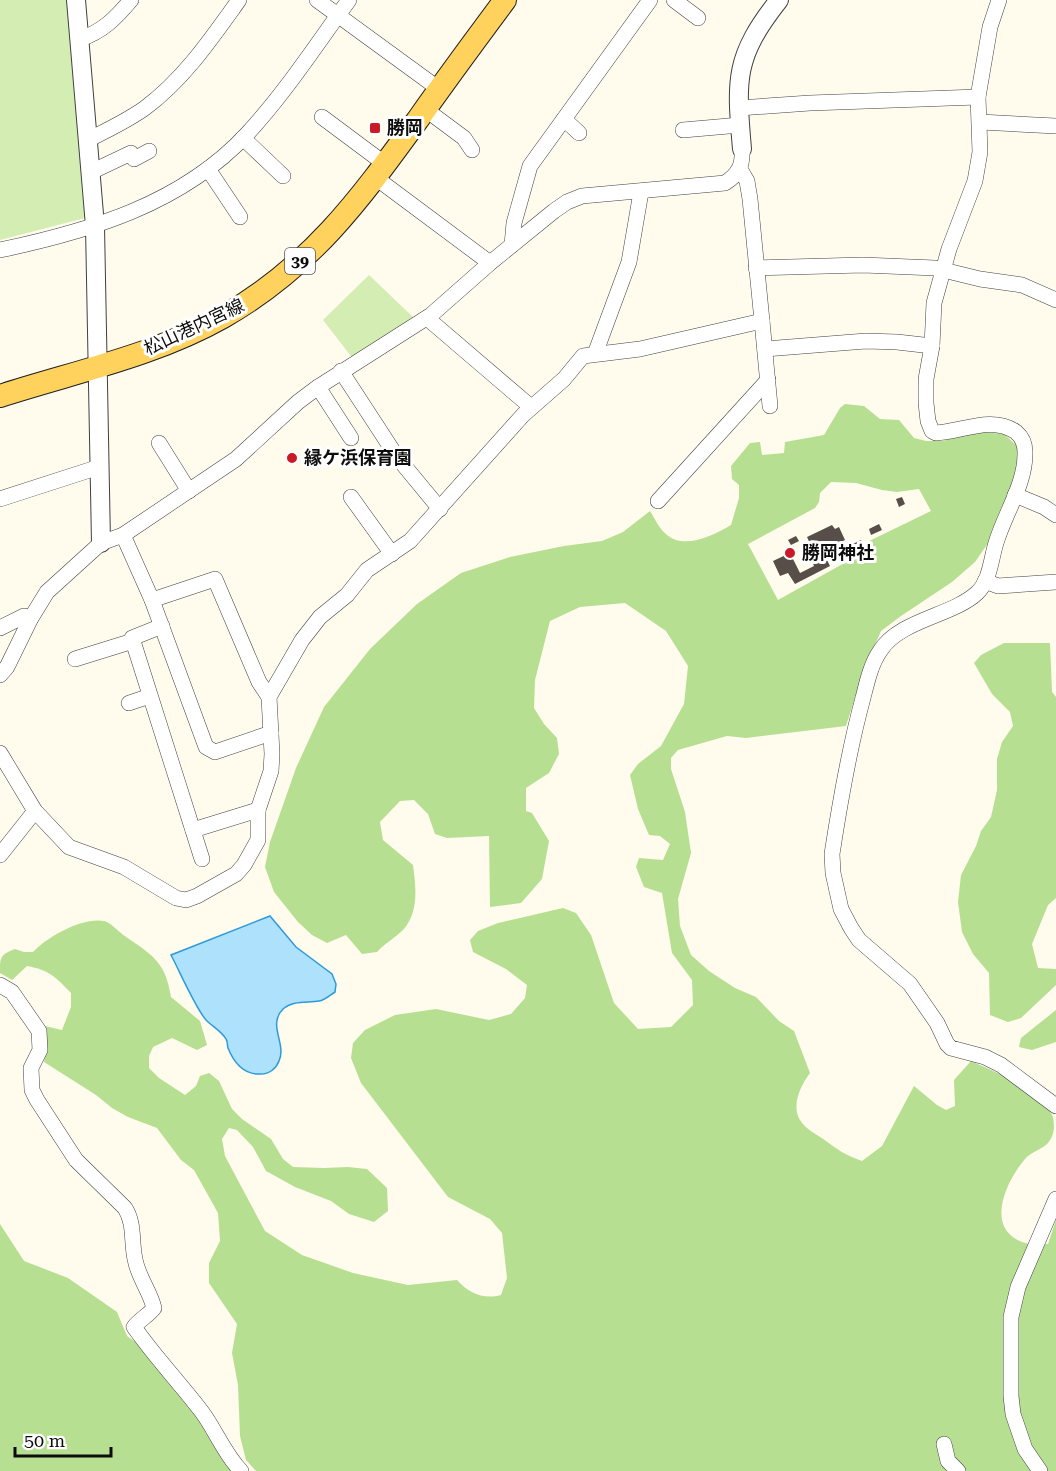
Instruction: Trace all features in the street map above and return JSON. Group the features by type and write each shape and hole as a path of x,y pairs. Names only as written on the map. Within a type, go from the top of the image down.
{"main road":[{"name":"松山港内宮線","path":"0,396 146,351 194,331 249,302 272,285 308,255 350,211 505,0"}],"street":[{"path":"76,0 95,226 101,543"},
{"path":"80,39 96,34 131,0"},
{"path":"88,140 143,109 168,88 197,58 239,0"},
{"path":"317,0 439,89"},
{"path":"0,250 95,226 150,205 195,179 243,138 296,73 349,0"},
{"path":"512,245 516,214 530,166 650,0"},
{"path":"674,0 698,18"},
{"path":"0,675 7,667 31,618 47,592 101,543 123,535 237,459 298,402 341,371 427,318 554,211 574,198 716,185 734,177 742,161 739,117 741,63 755,33 779,0"},
{"path":"999,0 990,27 978,97 980,152 975,181 958,220 934,303 932,346 926,379 926,403 928,421 932,431 944,433 966,426 983,424 1007,428 1017,433 1024,441 1025,459 985,581 972,596 911,626 890,639 880,650 871,671 855,727 832,854 833,873 841,909 859,940 910,984 937,1023 946,1044 951,1048 985,1057 1001,1065 1056,1106"},
{"path":"682,130 739,117 978,97"},
{"path":"425,109 464,138 472,150"},
{"path":"322,117 380,171 490,263"},
{"path":"564,119 579,133"},
{"path":"980,122 1056,126"},
{"path":"243,138 283,176"},
{"path":"91,172 131,153 134,159 149,151"},
{"path":"208,169 240,217"},
{"path":"740,169 747,181 770,406"},
{"path":"595,354 629,262 641,192"},
{"path":"756,268 863,265 935,268 1022,285 1056,300"},
{"path":"427,318 531,407"},
{"path":"269,697 302,640 320,617 347,595 367,570 410,541 531,407 564,379 583,356 640,349 762,321"},
{"path":"765,349 866,341 932,346"},
{"path":"341,371 397,457 440,509"},
{"path":"658,501 768,380"},
{"path":"318,387 351,438"},
{"path":"159,443 189,491"},
{"path":"0,499 99,466"},
{"path":"1015,495 1044,507 1056,515"},
{"path":"351,497 392,554"},
{"path":"123,535 152,600 206,747 215,752 272,734"},
{"path":"0,753 34,811 69,847 124,867 176,898 186,900 236,874 244,865 258,840 258,810 271,771 272,734 269,697 259,682 215,579 152,600"},
{"path":"985,581 998,586 1056,582"},
{"path":"0,628 24,616 31,618"},
{"path":"75,659 132,641 132,638 162,626"},
{"path":"132,641 202,859"},
{"path":"129,703 150,696"},
{"path":"193,830 258,810"},
{"path":"0,855 34,811"},
{"path":"0,986 12,992 39,1031 40,1050 30,1068 32,1090 37,1100 76,1160 125,1208 130,1216 135,1261 152,1298 154,1308 134,1327 162,1365 185,1389 207,1419 224,1451 241,1471"},
{"path":"1040,1471 1025,1449 1013,1414 1011,1317 1018,1287 1056,1199"},
{"path":"944,1443 948,1461 958,1471"}],"green space":[{"path":"0,0 70,0 85,218 0,240"},
{"path":"369,275 416,320 354,360 323,320"},
{"path":"845,404 864,406 880,419 899,420 914,438 926,441 943,441 971,431 1004,434 1017,446 1016,477 991,539 975,562 952,582 881,631 864,669 846,726 746,738 727,736 678,750 671,758 671,769 685,812 691,853 678,899 680,926 691,955 709,971 735,988 756,997 779,1021 794,1031 810,1073 798,1095 797,1114 808,1129 847,1154 862,1161 882,1146 914,1086 946,1110 955,1106 954,1080 971,1061 1030,1091 1049,1108 1054,1121 1052,1137 1048,1143 1027,1157 1018,1168 1002,1204 1002,1217 1012,1237 1034,1244 1048,1244 1056,1220 1056,1471 256,1471 246,1460 240,1436 238,1385 232,1353 237,1324 209,1283 209,1263 220,1241 218,1213 194,1170 181,1160 157,1128 112,1108 96,1095 44,1062 45,1026 62,1030 71,1007 71,993 52,975 27,966 12,980 0,973 2,957 15,949 33,952 47,940 76,925 95,921 109,923 155,959 165,974 171,997 200,1021 207,1045 197,1050 172,1038 153,1047 149,1056 149,1068 159,1078 185,1095 196,1086 200,1076 209,1073 219,1081 232,1109 242,1119 271,1139 283,1159 293,1167 367,1169 387,1188 388,1211 374,1222 349,1214 331,1201 295,1187 266,1171 253,1147 237,1130 229,1128 222,1139 225,1156 265,1231 302,1255 353,1273 408,1285 457,1280 466,1289 477,1294 488,1297 501,1295 507,1278 502,1233 490,1219 448,1197 361,1083 351,1058 353,1043 365,1030 395,1015 436,1009 489,1020 511,1014 525,998 527,985 506,969 473,952 470,940 478,931 498,923 563,908 576,913 591,935 614,1003 638,1029 671,1027 693,1005 692,980 672,953 662,893 644,887 636,867 639,858 663,860 670,844 660,836 649,835 638,809 630,775 638,764 661,746 684,704 688,666 666,631 625,603 580,607 550,621 535,680 534,708 557,738 559,754 549,773 526,788 526,811 532,813 549,841 542,879 521,903 490,907 489,836 447,838 435,834 428,814 414,800 400,801 380,822 383,840 413,865 414,908 403,930 377,952 362,954 346,935 327,943 312,935 298,922 274,892 265,867 270,842 296,768 324,707 370,649 417,604 461,573 510,557 602,541 623,532 650,511 662,530 674,539 691,541 716,533 731,525 739,498 739,485 732,479 731,466 750,443 760,442 762,455 784,453 785,442 824,435 840,408","holes":["831,482 856,483 897,492 919,489 931,511 863,544 848,561 778,600 748,544 815,508 819,502 820,493"]},
{"path":"1004,643 1050,643 1052,692 1056,697 1056,898 1048,905 1032,944 1038,968 1056,969 1056,985 1021,1018 1008,1022 990,1015 989,973 973,954 962,932 958,902 961,875 981,831 991,817 997,790 997,759 1002,742 1013,726 1010,712 992,694 974,663 981,655"},
{"path":"1056,1010 1056,1042 1032,1050 1019,1047 1021,1038"},
{"path":"0,1224 24,1261 68,1278 117,1312 127,1336 153,1354 237,1471 0,1471"}],"water":[{"path":"270,916 296,947 332,974 336,984 335,992 323,1000 296,1003 283,1009 277,1021 281,1048 279,1061 269,1072 255,1074 240,1067 230,1053 227,1040 206,1020 192,998 171,955"}],"building":[{"path":"902,497 905,504 899,507 896,499"},
{"path":"879,524 882,530 871,535 869,529"},
{"path":"832,525 835,529 839,527 845,540 841,542 844,549 826,558 830,566 795,584 788,573 780,576 773,561 790,553 800,573 814,566 812,561 817,559 807,537"},
{"path":"796,536 799,541 791,545 788,540"},
{"path":"861,540 863,544 856,549 853,544"}],"place":[{"name":"勝岡","path":"375,128"},
{"name":"縁ケ浜保育園","path":"292,458"},
{"name":"勝岡神社","path":"790,553"}]}
